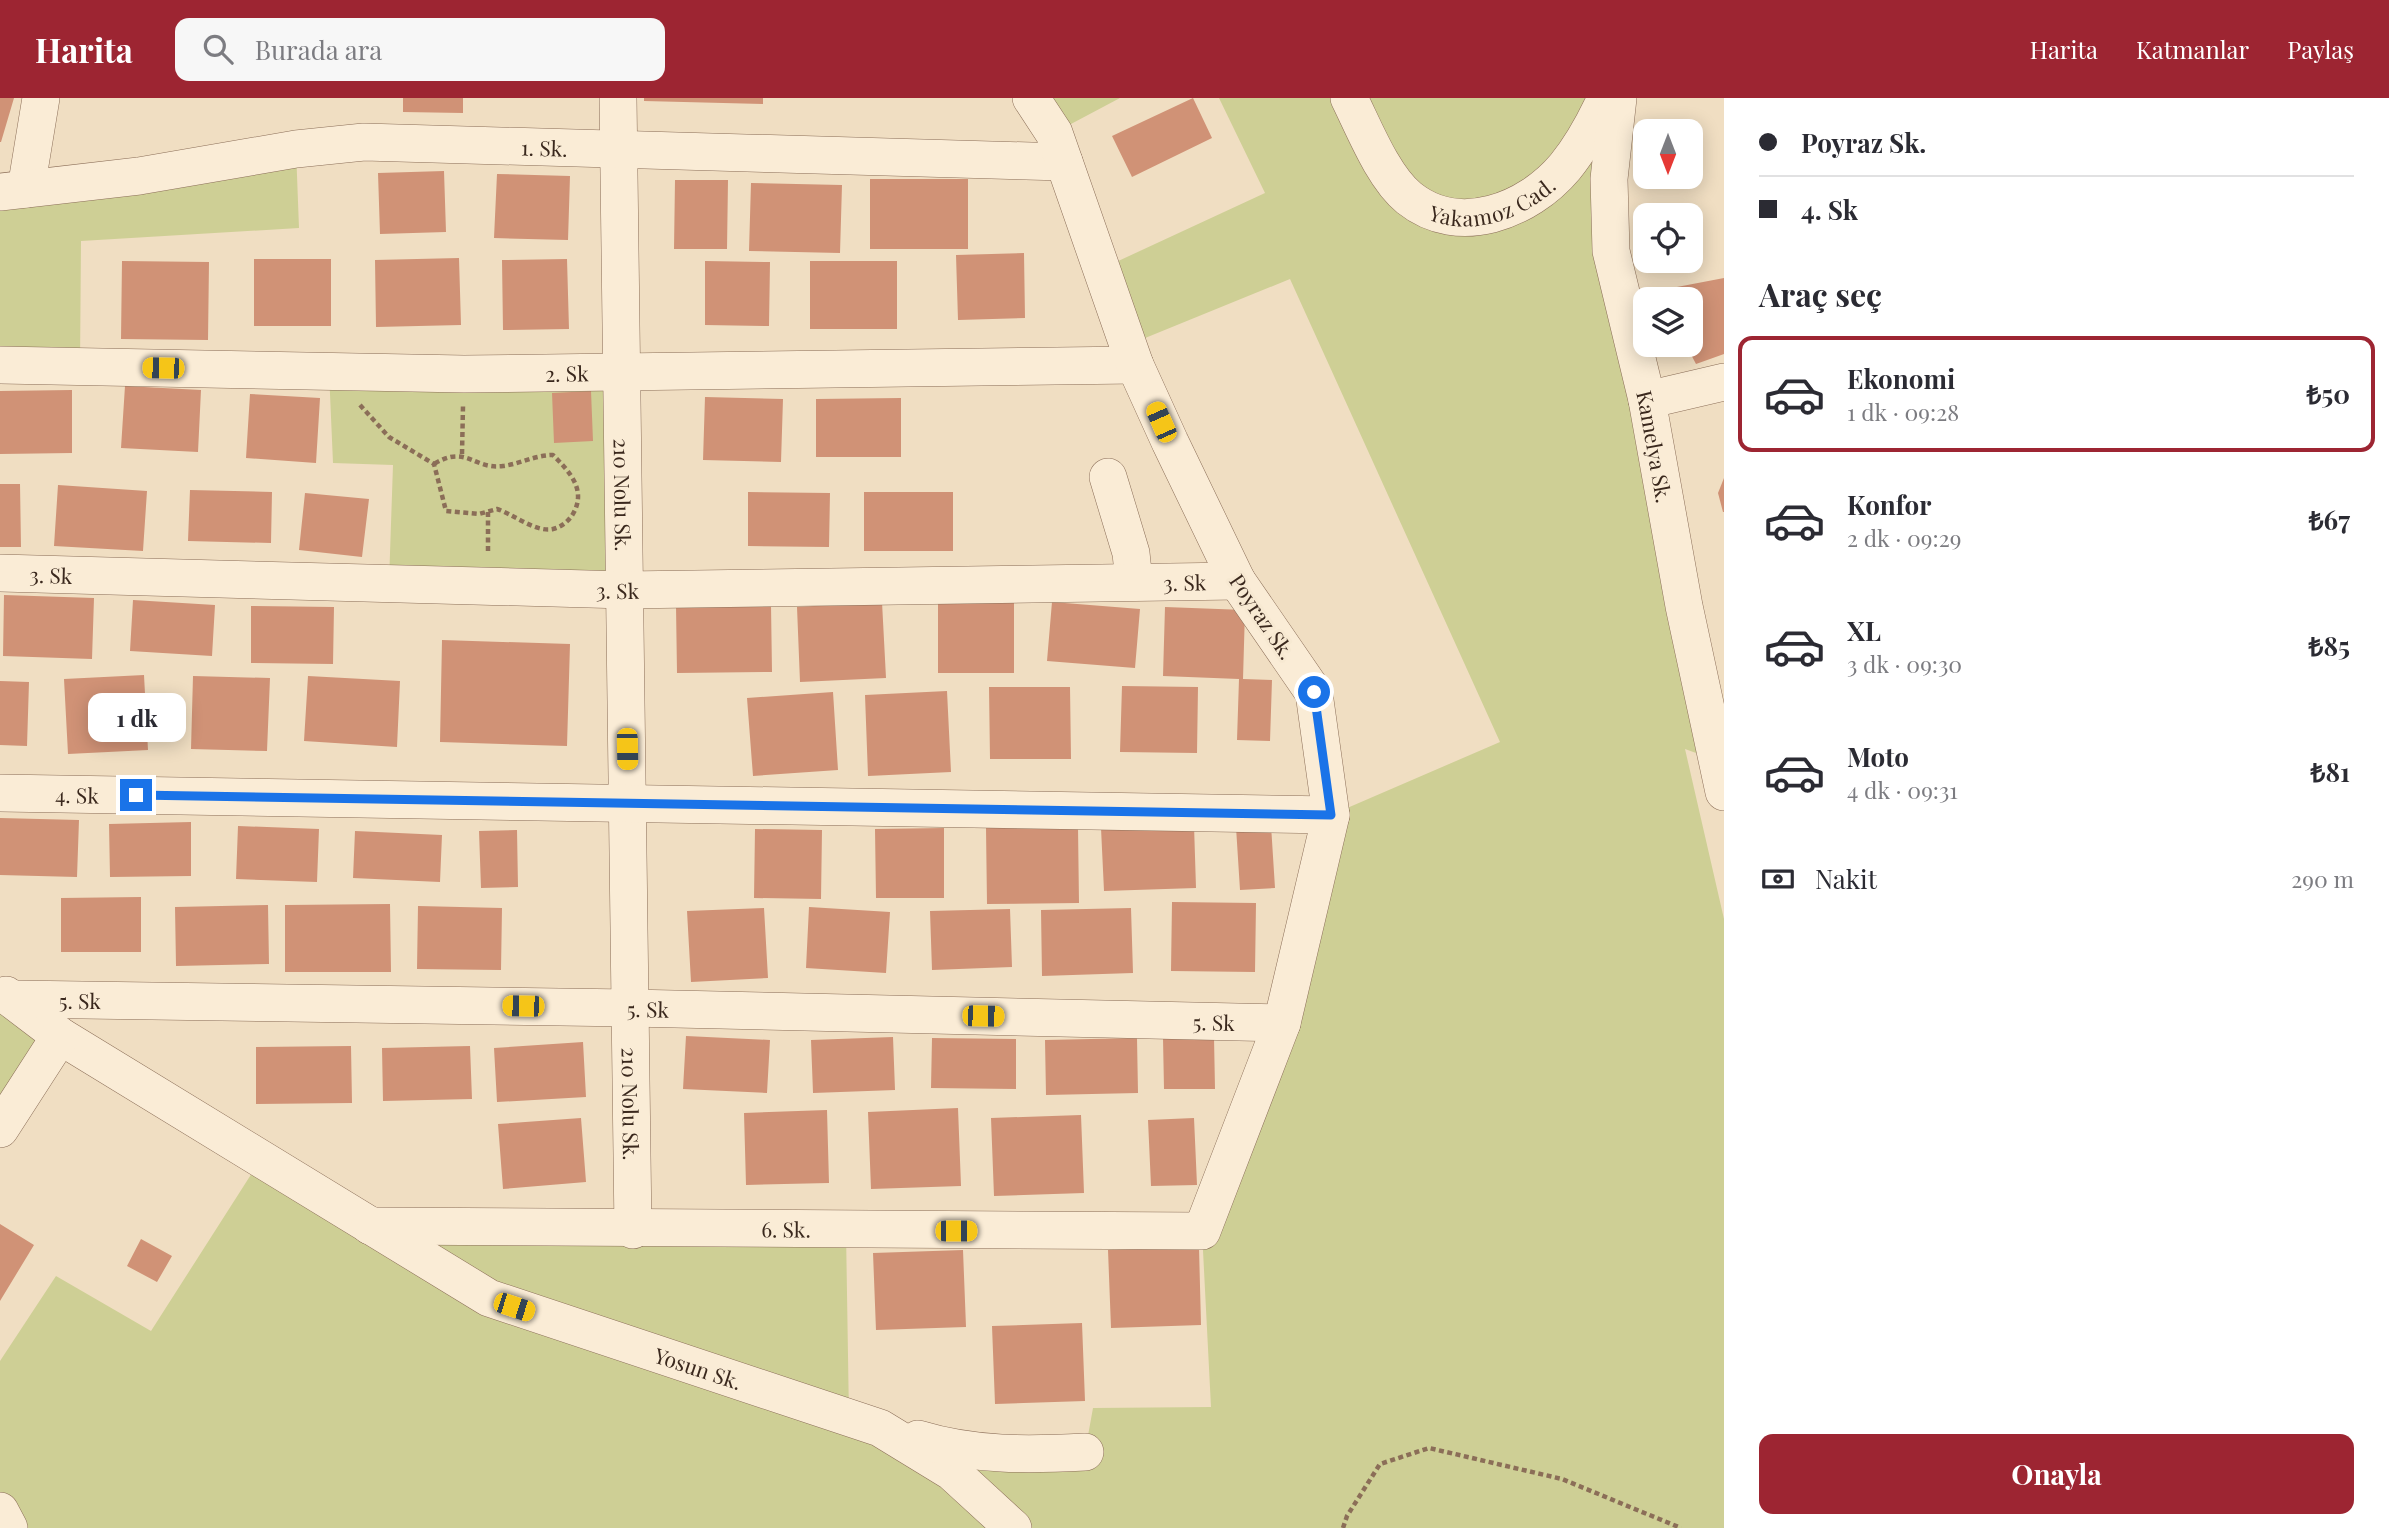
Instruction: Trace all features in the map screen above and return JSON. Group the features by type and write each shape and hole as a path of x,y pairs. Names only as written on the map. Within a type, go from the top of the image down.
{"street":[{"path":"13,191 41,98"},
{"name":"210 Nolu Sk.","path":"618,98 633,1230"},
{"name":"Poyraz Sk.","path":"1031,98 1054,133 1135,365 1237,581 1314,692 1331,815 1282,1023 1202,1231"},
{"name":"Yakamoz Cad.","path":"1349,98 1384,165 1409,198 1438,214 1467,219 1497,214 1535,194 1564,167 1593,126 1606,98"},
{"name":"Kamelya Sk.","path":"1619,98 1609,179 1611,251 1647,400 1684,606 1722,770"},
{"name":"1. Sk.","path":"13,191 139,176 296,149 364,142 1064,162"},
{"name":"2. Sk","path":"0,365 464,374 1135,365"},
{"path":"1647,400 1724,382"},
{"path":"1108,477 1131,553 1134,582"},
{"name":"3. Sk","path":"0,573 625,590 1237,581"},
{"name":"4. Sk","path":"0,793 1331,815"},
{"name":"5. Sk","path":"7,995 1282,1023"},
{"name":"Yosun Sk.","path":"7,995 60,1036 489,1298 880,1428 952,1472 1013,1528"},
{"path":"0,1129 60,1036"},
{"name":"6. Sk.","path":"370,1226 633,1230 1202,1231"},
{"path":"880,1428 946,1447 1010,1456 1085,1452"},
{"path":"0,1511 9,1528"}],"path":[{"path":"347,372 361,407 389,437 433,464 446,511 458,514 497,509 536,527 553,529 570,520 577,506 578,488 568,470 553,456 501,467 462,454 448,456 433,464"},
{"path":"462,454 464,374"},
{"path":"488,512 489,586"},
{"path":"1343,1528 1347,1516 1380,1464 1429,1448 1563,1479 1681,1528"}],"green space":[{"path":"1031,98 1120,98 1054,133"},
{"path":"1219,98 1618,98 1609,179 1633,307 1633,357 1642,357 1718,761 1685,749 1724,919 1724,1528 9,1528 0,1511 0,1361 56,1276 151,1331 261,1159 370,1226 846,1231 849,1418 1085,1452 1093,1408 1211,1407 1202,1231 1331,815 1500,742 1290,279 1128,345 1101,269 1265,193"},
{"path":"296,149 299,228 81,241 80,367 0,365 0,192"},
{"path":"329,371 622,373 625,590 389,583 393,465 333,463"},
{"path":"0,991 60,1036 0,1129"}],"building":[{"path":"0,98 14,98 1,142 0,142"},
{"path":"403,98 463,98 463,113 403,112"},
{"path":"644,98 763,98 763,104 644,101"},
{"path":"1193,98 1212,138 1132,177 1112,136"},
{"path":"444,171 446,232 380,234 378,173"},
{"path":"497,174 570,176 568,240 494,238"},
{"path":"870,179 968,179 968,249 870,249"},
{"path":"675,180 728,180 727,249 674,249"},
{"path":"751,183 842,185 840,253 749,251"},
{"path":"1024,253 1025,318 958,320 956,255"},
{"path":"459,258 461,325 376,327 375,260"},
{"path":"254,259 331,259 331,326 254,326"},
{"path":"567,259 569,329 503,330 502,260"},
{"path":"122,261 209,262 208,340 121,339"},
{"path":"705,261 770,262 769,326 705,325"},
{"path":"810,261 897,261 897,329 810,329"},
{"path":"1724,278 1724,354 1696,364 1692,357 1703,357 1703,287 1677,287"},
{"path":"125,386 201,390 198,452 121,448"},
{"path":"72,390 72,453 0,454 0,391"},
{"path":"591,391 593,441 554,443 552,393"},
{"path":"250,394 320,398 316,463 246,458"},
{"path":"705,397 783,399 781,462 703,460"},
{"path":"901,398 901,457 816,457 816,399"},
{"path":"1724,478 1724,512 1723,512 1718,493"},
{"path":"0,484 20,484 21,547 0,547"},
{"path":"58,485 147,491 143,551 54,546"},
{"path":"190,490 272,492 271,543 188,541"},
{"path":"748,492 830,493 829,547 748,546"},
{"path":"864,492 953,492 953,551 864,551"},
{"path":"305,493 369,499 362,557 299,550"},
{"path":"4,595 94,598 92,659 3,656"},
{"path":"133,600 215,605 212,656 130,651"},
{"path":"882,602 886,678 800,682 797,607"},
{"path":"1052,602 1140,609 1135,668 1047,661"},
{"path":"938,603 1014,603 1014,673 938,673"},
{"path":"771,605 772,672 677,673 676,606"},
{"path":"251,606 334,607 333,664 251,663"},
{"path":"1165,607 1245,610 1243,679 1272,680 1270,741 1237,740 1239,679 1163,676"},
{"path":"442,640 570,644 567,746 440,742"},
{"path":"144,675 148,750 68,754 64,679"},
{"path":"193,676 270,678 267,751 191,749"},
{"path":"308,676 400,681 397,747 304,741"},
{"path":"0,681 29,682 27,746 0,745"},
{"path":"1122,686 1198,687 1197,753 1120,752"},
{"path":"989,687 1070,687 1071,759 990,759"},
{"path":"947,691 951,772 868,776 865,695"},
{"path":"833,692 838,770 753,776 747,698"},
{"path":"0,818 79,820 77,877 0,875"},
{"path":"191,822 191,876 110,877 109,824"},
{"path":"1194,825 1196,888 1104,891 1101,828"},
{"path":"1271,825 1275,888 1240,890 1236,827"},
{"path":"238,826 319,829 317,882 236,879"},
{"path":"1078,827 1079,903 987,904 986,828"},
{"path":"944,828 944,898 876,898 875,829"},
{"path":"755,829 822,830 821,899 754,898"},
{"path":"517,830 518,887 481,888 479,831"},
{"path":"355,831 442,835 440,882 353,878"},
{"path":"141,897 141,952 61,952 61,898"},
{"path":"1172,902 1256,903 1255,972 1171,971"},
{"path":"390,904 391,972 285,972 285,905"},
{"path":"268,905 269,964 176,966 175,907"},
{"path":"418,906 502,908 501,970 417,969"},
{"path":"809,907 890,912 886,973 806,968"},
{"path":"764,908 768,978 691,982 687,911"},
{"path":"1131,908 1133,973 1042,976 1041,910"},
{"path":"1010,909 1012,967 932,970 930,911"},
{"path":"686,1036 770,1040 767,1093 683,1089"},
{"path":"893,1037 895,1090 813,1093 811,1040"},
{"path":"1214,1037 1215,1089 1164,1089 1163,1038"},
{"path":"932,1038 1016,1039 1016,1089 931,1088"},
{"path":"1137,1038 1138,1093 1046,1095 1045,1040"},
{"path":"583,1042 586,1097 497,1102 494,1048"},
{"path":"351,1046 352,1103 256,1104 256,1047"},
{"path":"470,1046 472,1099 383,1101 382,1048"},
{"path":"958,1108 961,1186 871,1189 868,1112"},
{"path":"827,1110 829,1183 746,1185 744,1113"},
{"path":"1081,1115 1084,1193 994,1196 991,1118"},
{"path":"581,1118 586,1182 503,1189 498,1124"},
{"path":"1194,1118 1197,1185 1151,1186 1148,1120"},
{"path":"0,1224 34,1245 0,1301"},
{"path":"141,1239 172,1256 157,1282 127,1266"},
{"path":"1199,1247 1201,1325 1111,1328 1108,1250"},
{"path":"963,1250 966,1327 876,1330 873,1253"},
{"path":"1082,1323 1085,1401 995,1404 992,1326"}],"route":[{"path":"136,795 1331,815 1314,692"}]}
